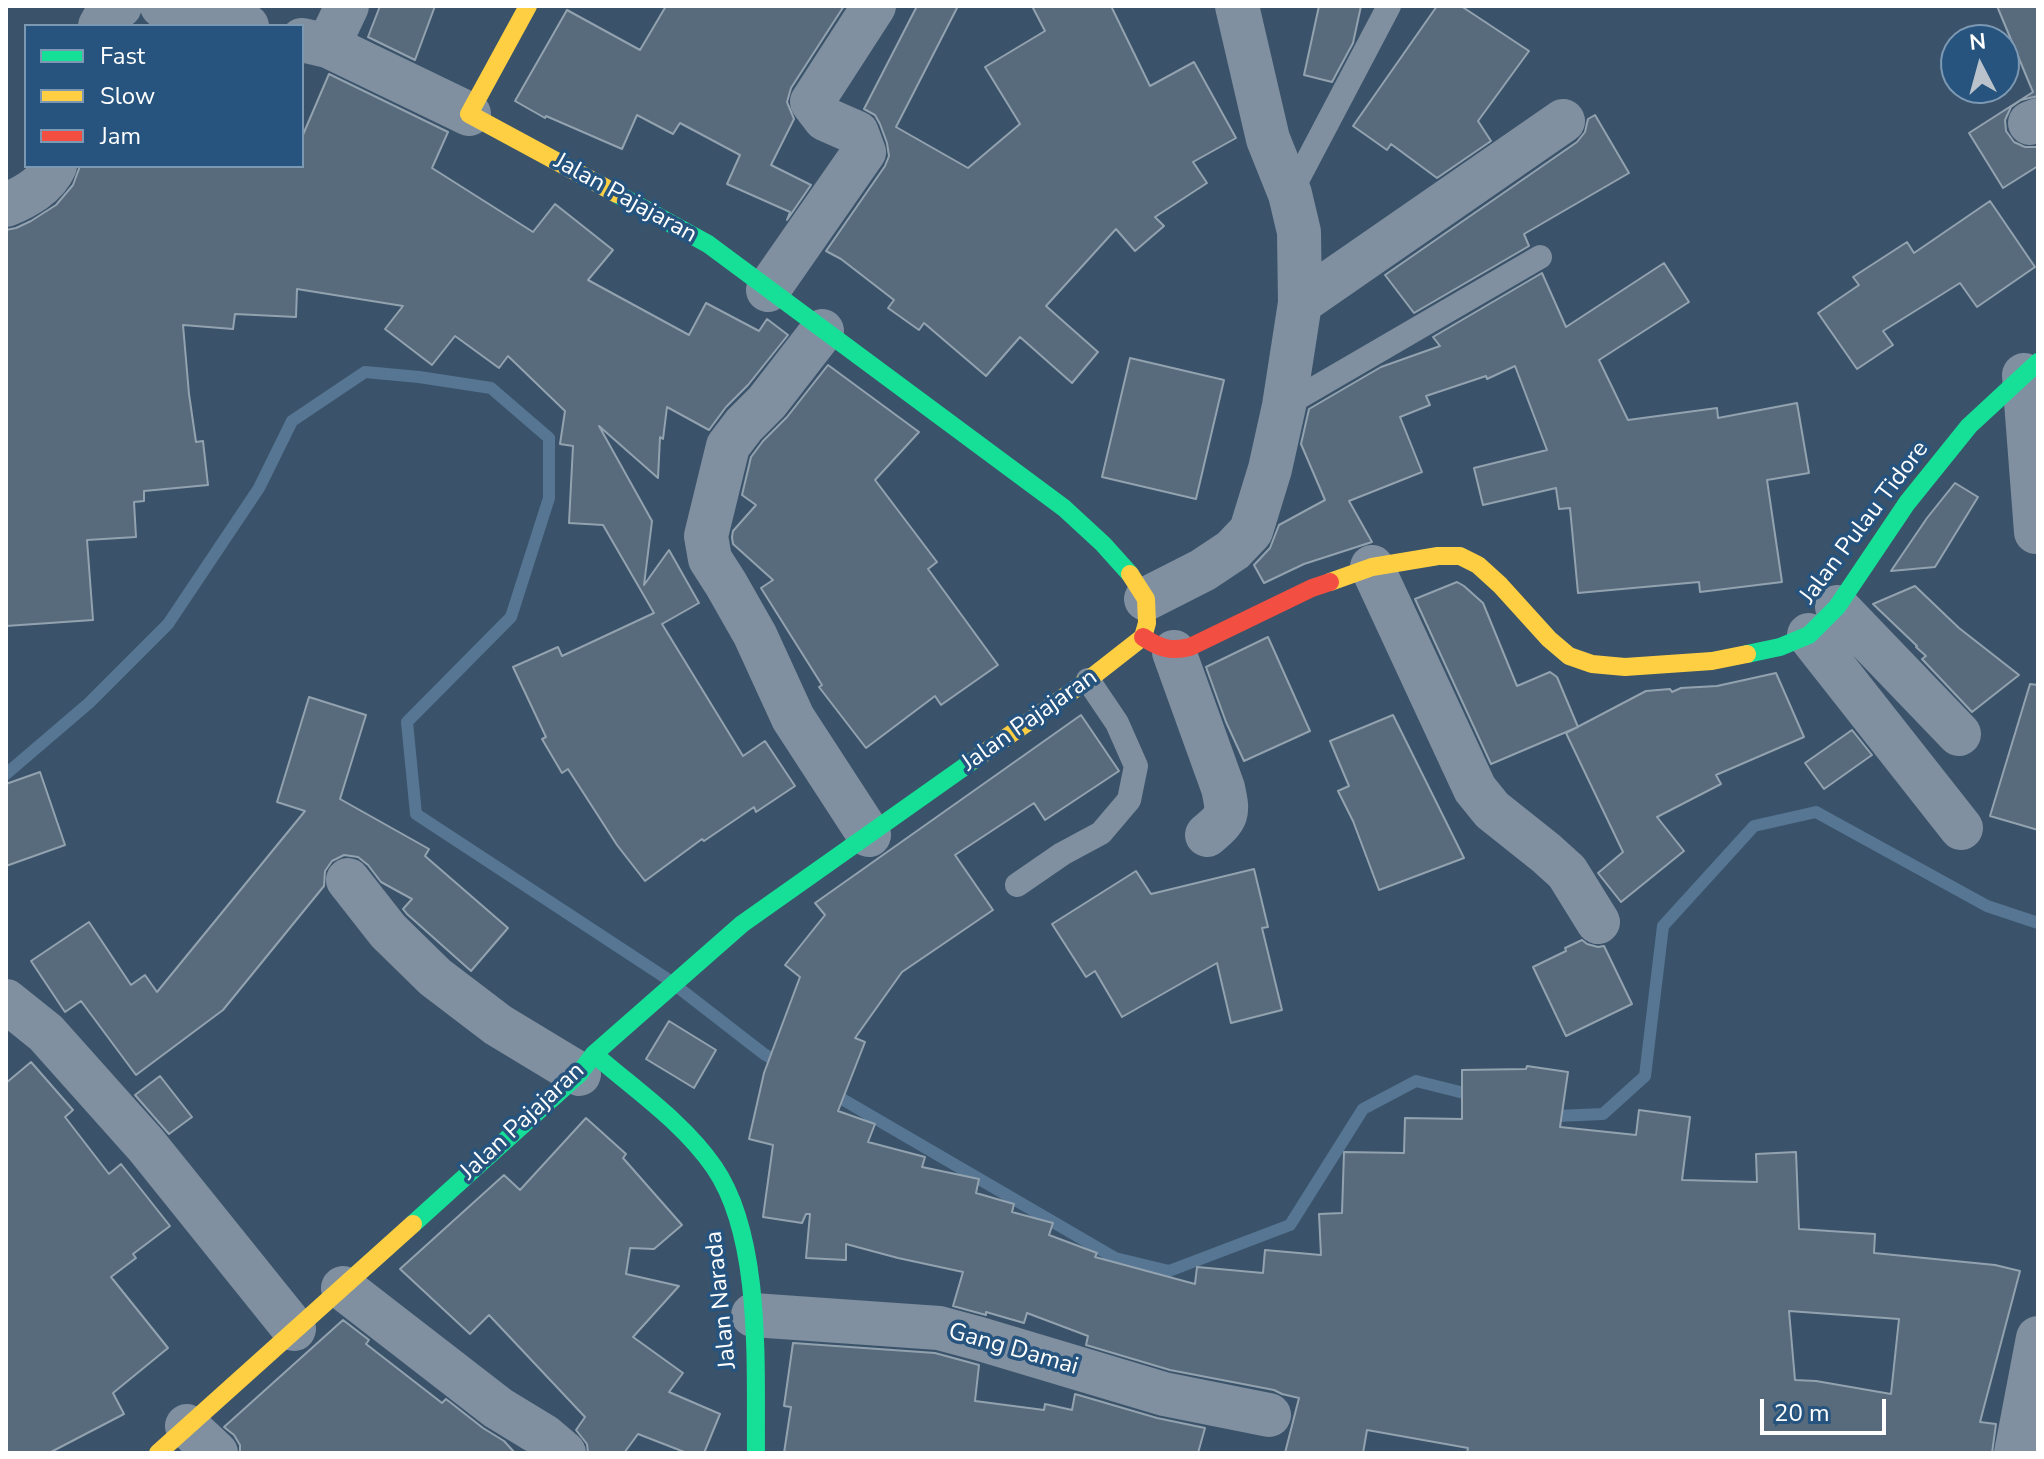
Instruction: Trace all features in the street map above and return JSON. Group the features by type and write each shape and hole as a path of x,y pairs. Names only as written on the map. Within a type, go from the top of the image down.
{"main road":[{"path":"469,114 528,6"},
{"name":"Jalan Pajajaran","path":"187,1444 294,1329 343,1288 662,993 742,924 1088,680 1154,629 1130,574 1064,508 708,244 469,114"},
{"name":"Jalan Pulau Tidore","path":"1154,629 1190,647 1312,588 1372,567 1438,556 1460,556 1489,575 1569,656 1592,664 1625,667 1712,661 1780,647 1823,621 1907,503 1969,426 2031,368"},
{"name":"Jalan Narada","path":"587,1064 675,1124 715,1168 735,1207 753,1315 756,1453"}],"street":[{"path":"101,24 120,6"},
{"path":"162,6 223,16"},
{"path":"347,6 315,43 469,114"},
{"path":"768,290 864,152 857,133 825,119 812,102 874,6"},
{"path":"1207,835 1223,821 1227,807 1223,788 1154,629 1203,570 1233,550 1251,531 1267,481 1284,406 1300,303 1299,232 1290,194 1268,139 1237,6"},
{"path":"1300,303 1563,121"},
{"path":"6,205 30,195 54,168"},
{"path":"822,331 728,446 706,536 710,559 755,635 793,718 869,835"},
{"path":"2031,368 2036,532"},
{"path":"1372,567 1475,789 1492,810 1567,872 1598,922"},
{"path":"1823,621 1959,734"},
{"path":"1823,621 1961,828"},
{"path":"348,880 388,931 435,977 498,1025 587,1064"},
{"path":"6,1001 46,1033 146,1145 294,1329"},
{"path":"343,1288 498,1408 544,1436 564,1453"},
{"name":"Gang Damai","path":"753,1315 939,1328 1164,1394 1269,1415"},
{"path":"2016,1453 2038,1338"}],"lane":[{"path":"1290,194 1389,6"},
{"path":"1284,406 1540,257"},
{"path":"1017,885 1062,854 1101,833 1129,800 1136,766 1117,723 1088,680"}],"building":[{"path":"380,6 435,6 415,60 368,37"},
{"path":"666,6 844,6 791,88 787,102 794,119 771,165 811,185 787,220 790,212 727,184 740,155 680,123 673,134 637,115 622,149 545,118 515,101 567,10 640,50"},
{"path":"917,6 958,6 896,127 968,168 1020,124 985,67 1045,31 1032,6 1111,6 1150,86 1194,62 1236,138 1193,162 1207,183 1155,217 1164,226 1135,251 1116,229 1046,306 1098,352 1072,383 1020,337 986,376 924,323 919,330 888,308 894,300 826,251 889,156 880,124 875,115 864,109"},
{"path":"1319,6 1361,6 1353,43 1332,82 1304,75"},
{"path":"1437,6 1461,6 1529,51 1478,121 1491,141 1437,178 1391,144 1387,150 1353,126"},
{"path":"1997,6 2038,6 2038,96 2020,101 2020,100 2033,92 2020,61 2020,24 2005,24"},
{"path":"329,74 448,132 432,168 533,232 555,204 613,250 588,280 689,335 706,303 759,331 767,319 788,335 709,430 667,407 663,439 660,437 658,478 599,426 652,521 644,585 669,550 699,603 662,624 743,756 765,741 795,786 756,812 754,807 704,841 702,839 645,881 617,845 568,769 562,773 542,739 546,737 513,667 558,647 562,656 654,613 603,525 569,523 573,446 560,444 565,411 508,356 499,368 455,336 432,365 385,329 403,306 297,289 296,317 235,314 233,329 183,325 196,442 203,441 208,485 144,491 144,501 134,502 136,537 87,540 93,620 6,626 6,230 31,221 56,205 73,185 79,168 304,168 304,132"},
{"path":"2015,104 2005,120 2006,131 2014,142 2025,147 2038,147 2038,166 2003,188 1969,133"},
{"path":"1595,115 1629,173 1524,234 1529,246 1414,313 1385,275 1577,142 1585,132 1588,119"},
{"path":"1990,201 2035,267 1977,307 1960,283 1883,331 1893,345 1857,369 1818,313 1859,285 1853,277 1907,242 1914,253"},
{"path":"1664,263 1689,302 1599,360 1628,420 1717,408 1718,418 1797,403 1809,473 1767,480 1782,582 1700,592 1699,582 1578,593 1570,508 1559,509 1556,488 1483,505 1474,468 1547,450 1515,366 1487,379 1486,376 1426,396 1430,405 1400,417 1422,472 1349,501 1372,542 1304,564 1264,583 1254,565 1270,548 1279,525 1325,500 1301,444 1309,409 1381,367 1440,346 1433,337 1542,273 1566,327"},
{"path":"1130,358 1224,380 1196,499 1102,477"},
{"path":"828,365 919,432 875,480 937,562 928,569 998,665 941,705 935,696 866,748 819,687 822,685 761,588 773,580 733,544 732,537 733,531 756,505 742,495 751,457"},
{"path":"1955,483 1978,497 1935,567 1891,571 1927,518"},
{"path":"1457,582 1483,603 1517,686 1550,672 1557,677 1578,727 1491,764 1415,599"},
{"path":"1915,586 1959,628 2019,675 1972,712 1922,659 1926,656 1917,646 1873,604"},
{"path":"1268,637 1310,731 1244,761 1206,667"},
{"path":"1776,673 1804,737 1716,775 1721,784 1657,817 1684,851 1621,902 1598,873 1623,852 1566,733 1646,691 1670,689 1672,692 1681,688 1717,686"},
{"path":"2030,684 2038,685 2038,830 1990,816"},
{"path":"309,697 366,715 340,799 429,849 425,856 508,928 471,971 407,914 403,909 412,899 381,882 358,857 344,855 332,861 325,871 324,886 223,1010 136,1075 81,1001 65,1012 31,961 89,922 131,985 145,975 157,992 305,811 277,802"},
{"path":"1081,715 1119,771 1045,820 1034,803 955,855 993,910 902,972 855,1038 865,1042 838,1111 875,1124 868,1142 925,1157 922,1167 979,1179 976,1193 1014,1204 1012,1212 1053,1223 1049,1235 1097,1253 1095,1257 1195,1284 1197,1267 1263,1273 1265,1250 1321,1255 1319,1214 1342,1213 1344,1152 1404,1153 1405,1118 1462,1119 1462,1070 1526,1069 1527,1066 1568,1072 1560,1127 1636,1135 1639,1110 1690,1117 1682,1180 1757,1182 1756,1154 1796,1152 1799,1229 1875,1234 1874,1253 1995,1265 2020,1271 1980,1422 1996,1424 1992,1453 1467,1453 1468,1448 1367,1430 1363,1453 1285,1453 1299,1398 1274,1390 1170,1370 1086,1345 1088,1336 1027,1313 1024,1323 953,1306 963,1272 846,1244 846,1260 806,1258 810,1214 806,1214 802,1223 763,1217 773,1145 749,1139 764,1073 800,977 785,965 825,915 815,903","holes":["1789,1311 1899,1319 1891,1394 1795,1380"]},
{"path":"1393,715 1464,858 1379,890 1338,791 1349,786 1330,741"},
{"path":"1852,730 1872,755 1824,789 1805,763"},
{"path":"40,772 65,845 6,866 6,784"},
{"path":"1254,869 1268,927 1262,928 1282,1010 1231,1023 1217,963 1122,1017 1095,971 1086,977 1052,924 1136,871 1151,894"},
{"path":"1582,940 1598,947 1604,946 1632,1004 1566,1036 1533,967"},
{"path":"669,1021 716,1050 694,1088 646,1059"},
{"path":"31,1062 73,1110 65,1117 109,1174 121,1164 170,1226 133,1254 136,1258 111,1277 168,1348 113,1393 124,1414 49,1453 6,1453 6,1083"},
{"path":"160,1076 192,1117 169,1134 135,1095"},
{"path":"586,1118 626,1154 623,1158 682,1225 654,1249 630,1248 626,1274 679,1286 633,1337 683,1373 669,1392 720,1414 704,1453 687,1453 638,1434 624,1453 588,1453 587,1444 576,1430 585,1417 489,1315 470,1334 400,1269 504,1175 520,1190"},
{"path":"343,1320 369,1340 366,1344 442,1403 446,1399 504,1441 515,1453 240,1453 240,1445 234,1435 224,1427"},
{"path":"793,1343 935,1353 979,1365 975,1401 1044,1410 1045,1404 1072,1410 1075,1394 1157,1418 1205,1428 1198,1453 784,1453 791,1407 784,1406"}],"waterway":[{"path":"6,774 89,703 168,624 259,488 292,421 365,372 491,388 549,438 549,498 511,617 407,722 416,814 666,978 764,1054 783,1065"},
{"path":"1549,1114 1603,1114 1645,1076 1663,926 1754,826 1816,812 1987,906 2038,923"},
{"path":"830,1092 1115,1258 1169,1271 1290,1225 1363,1109 1416,1081 1476,1096"}],"traffic: fast":[{"path":"617,194 708,244 1064,508 1130,574"},
{"path":"1747,654 1780,647 1809,635 1837,607 1907,503 1969,426 2038,362"},
{"path":"413,1224 579,1074 594,1054 742,924 974,760"},
{"path":"594,1054 688,1135 714,1167 730,1196 749,1267 753,1305 756,1453"}],"traffic: slow":[{"path":"528,6 469,114 617,194"},
{"path":"1330,582 1372,567 1438,556 1460,556 1478,565 1500,585 1549,639 1569,656 1592,664 1625,667 1712,661 1747,654"},
{"path":"974,760 1088,680 1143,637 1147,623 1146,599 1130,574"},
{"path":"158,1453 413,1224"}],"traffic: jam":[{"path":"1143,637 1165,648 1190,647 1330,582"}]}
